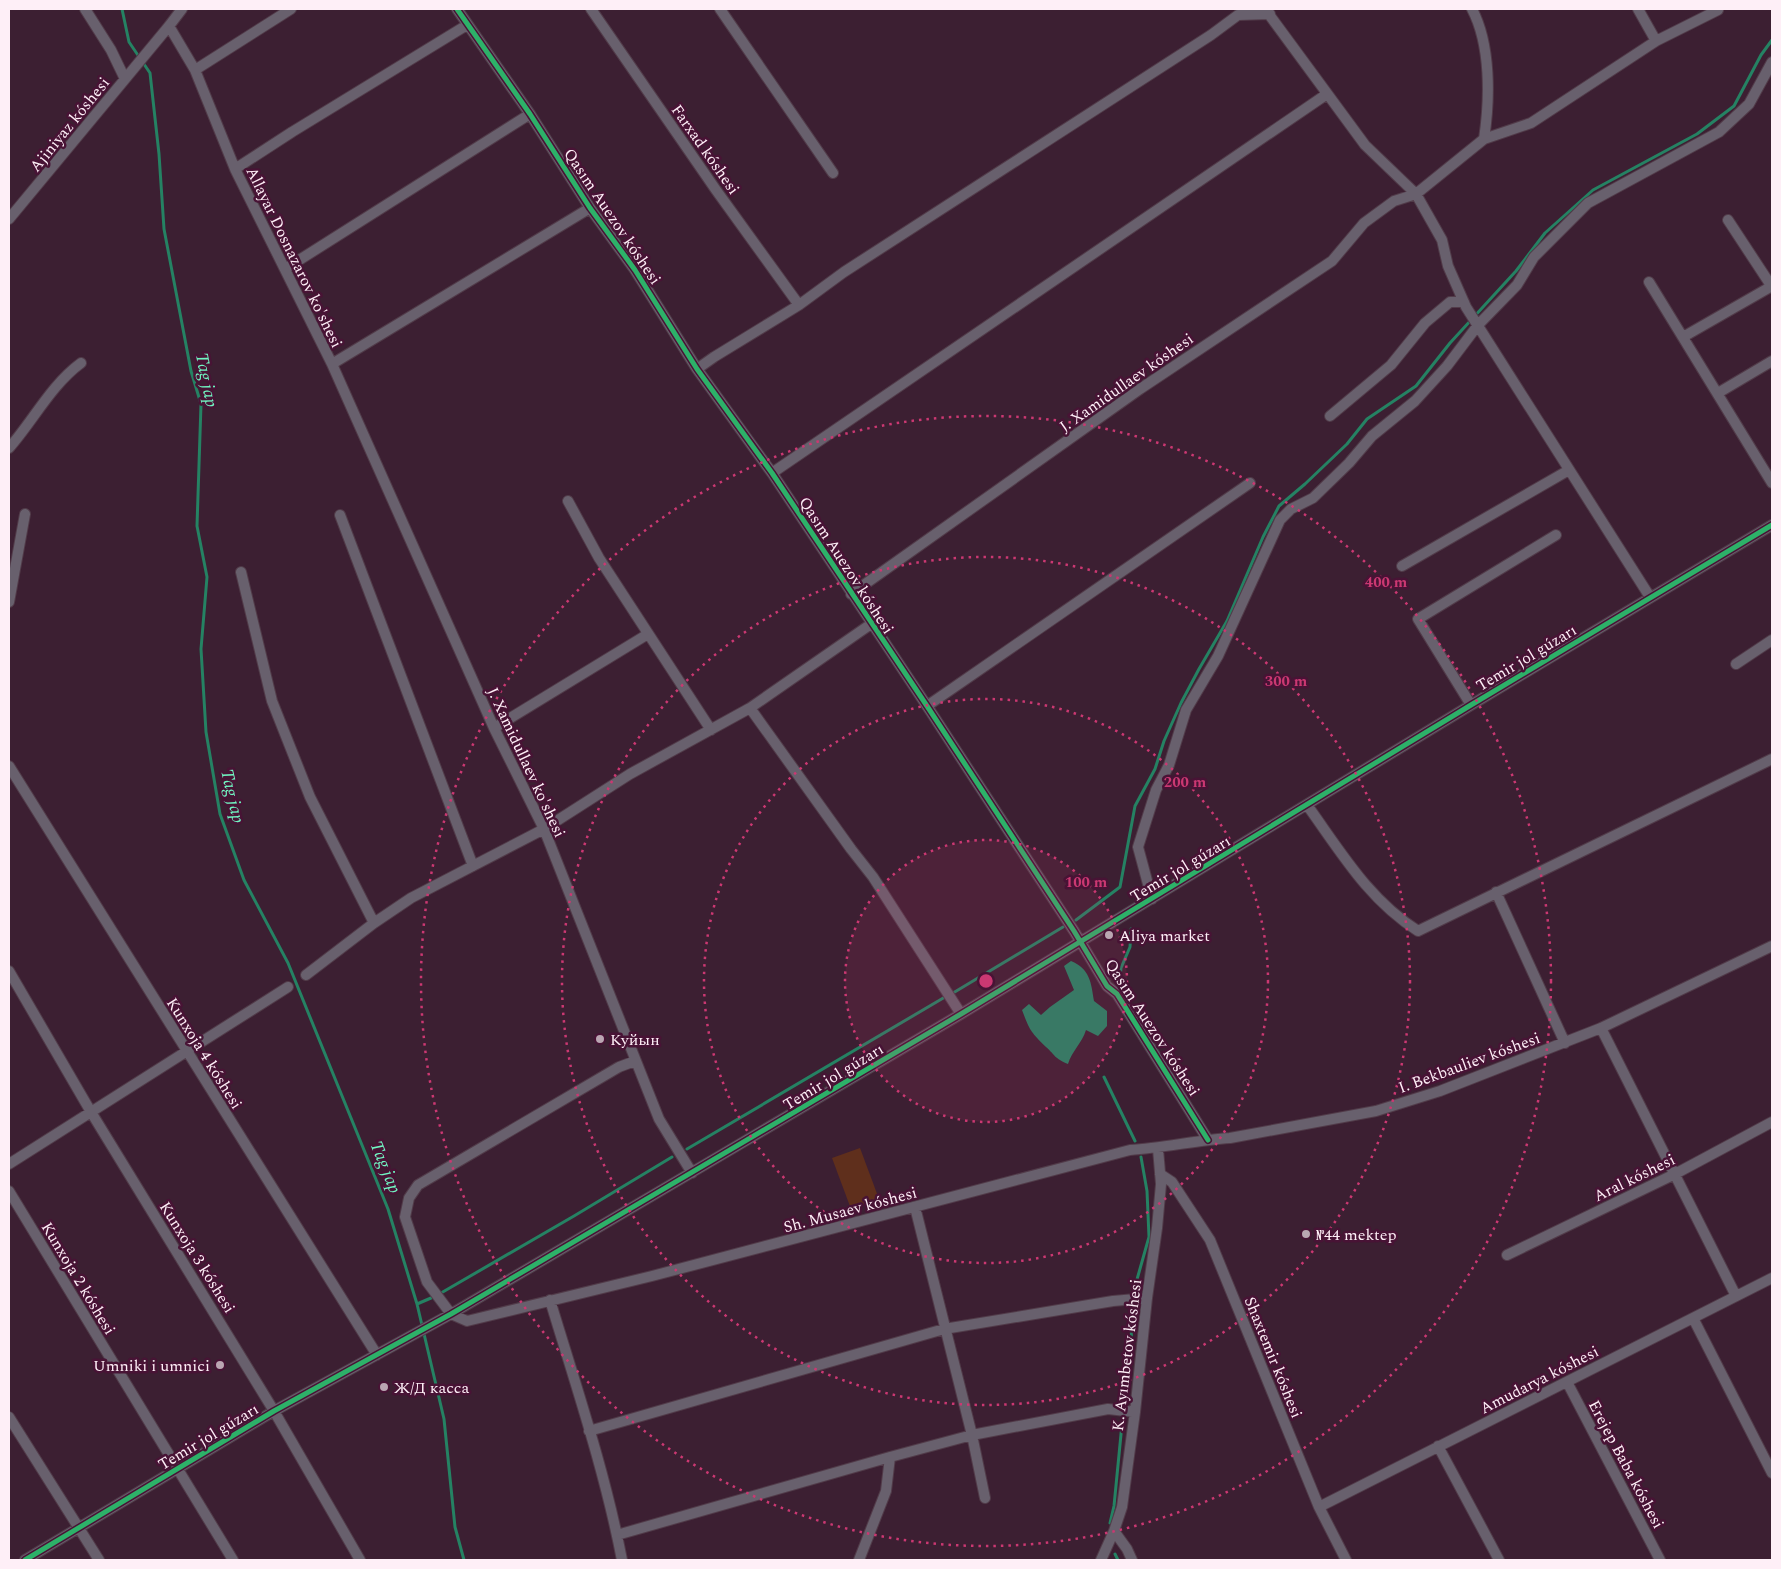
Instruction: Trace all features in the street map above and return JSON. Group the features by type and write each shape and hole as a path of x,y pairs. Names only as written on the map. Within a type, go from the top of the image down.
{"street":[{"path":"85,9 128,75"},
{"path":"169,26 182,9"},
{"path":"195,70 291,9"},
{"name":"Qasım Auezov kóshesi","path":"457,9 530,114 590,208 635,270 697,369 772,473 927,706 1081,942 1107,986 1117,994 1208,1140"},
{"name":"Farxad kóshesi","path":"591,9 716,190 799,305"},
{"path":"720,9 833,173"},
{"path":"1472,9 1483,36 1487,86 1487,120 1484,138 1531,123 1656,41 1718,10"},
{"path":"1638,9 1656,41"},
{"path":"697,369 799,305 844,272 1164,65 1238,14 1268,12 1365,145 1416,194 1442,240 1448,266 1465,304 1568,470 1650,597"},
{"path":"235,169 467,25"},
{"name":"Ajiniyaz kóshesi","path":"9,219 169,26"},
{"name":"Allayar Dosnazarov ko'shesi","path":"169,26 195,70 235,169 332,364 590,208"},
{"path":"1152,899 1138,847 1156,790 1169,765 1186,710 1218,656 1280,520 1291,509 1313,498 1350,463 1372,436 1415,401 1447,366 1478,325 1517,285 1534,257 1588,203 1719,132 1749,104 1772,62"},
{"path":"772,473 1326,94"},
{"path":"285,269 530,114"},
{"name":"J. Xamidullaev kóshesi","path":"851,594 1140,389 1332,261 1364,223 1394,202 1416,194 1484,138"},
{"path":"1683,337 1772,286 1728,220"},
{"path":"1649,282 1772,483"},
{"path":"1330,416 1391,365 1425,323 1450,302 1465,304"},
{"path":"1718,393 1772,361"},
{"path":"9,448 66,374 81,363"},
{"name":"J. Xamidullaev ko'shesi","path":"332,364 494,728 544,829 659,1119 692,1173"},
{"path":"1402,566 1568,470"},
{"path":"927,706 1250,484"},
{"path":"568,502 599,558 711,730"},
{"path":"9,602 24,514"},
{"path":"340,515 472,866"},
{"name":"Temir jol gúzarı","path":"26,1560 274,1411 447,1316 961,1014 1772,525"},
{"path":"1471,705 1418,619 1556,536"},
{"path":"241,572 272,701 310,797 374,923"},
{"path":"306,975 374,923 411,898 544,829 630,774 750,708 871,624"},
{"path":"494,728 648,634"},
{"path":"1736,664 1772,640"},
{"path":"750,708 873,877 961,1014"},
{"path":"1307,804 1364,884 1398,919 1418,931 1772,759"},
{"name":"Kunxoja 4 kóshesi","path":"9,766 377,1355"},
{"path":"1496,892 1565,1043"},
{"name":"I. Bekbauliev kóshesi","path":"1158,1149 1230,1138 1376,1111 1440,1091 1601,1028 1772,946"},
{"name":"Kunxoja 3 kóshesi","path":"9,971 91,1112 274,1411 360,1560"},
{"path":"9,1164 288,987"},
{"path":"1601,1028 1736,1296"},
{"path":"447,1316 427,1282 405,1216 409,1198 418,1185 619,1067 635,1062"},
{"name":"Aral kóshesi","path":"1507,1254 1675,1174 1772,1122"},
{"name":"Sh. Musaev kóshesi","path":"447,1316 467,1321 652,1276 1130,1150 1158,1149"},
{"name":"K. Ayımbetov kóshesi","path":"1101,1560 1122,1507 1157,1228 1160,1174 1158,1149"},
{"name":"Shaxtemir kóshesi","path":"1160,1174 1172,1182 1210,1240 1319,1507 1346,1560"},
{"name":"Kunxoja 2 kóshesi","path":"9,1192 233,1560"},
{"path":"915,1207 972,1436 985,1498"},
{"name":"Amudarya kóshesi","path":"1319,1507 1772,1278"},
{"path":"589,1431 944,1329 1113,1301 1147,1298"},
{"path":"550,1300 589,1431 622,1560"},
{"path":"1693,1318 1772,1473"},
{"name":"Erejep Baba kóshesi","path":"1567,1382 1660,1560"},
{"path":"617,1535 890,1457 972,1436 1108,1409 1135,1412"},
{"path":"9,1416 99,1560"},
{"path":"1438,1446 1499,1560"},
{"path":"859,1560 886,1491 890,1457"},
{"path":"1114,1531 1127,1549 1132,1560"}],"shaded area":[{"path":"1071,961 1086,972 1092,988 1094,1001 1107,1011 1107,1026 1098,1036 1086,1030 1068,1064 1056,1057 1033,1034 1022,1010 1029,1004 1041,1015 1074,990 1064,966"},
{"path":"860,1148 879,1199 851,1209 832,1158"}],"waterway":[{"name":"Tag jap","path":"122,9 129,42 150,73 159,154 164,229 191,371 201,404 197,526 207,577 201,649 206,732 220,814 244,880 288,963 388,1209 417,1304 444,1419 455,1527 464,1560"},
{"path":"1076,920 1120,887 1135,806 1155,769 1164,741 1181,703 1227,621 1263,537 1279,506 1347,444 1367,419 1416,386 1450,343 1516,271 1545,233 1593,190 1697,134 1734,106 1761,55 1772,40"},
{"path":"953,993 1063,927"},
{"path":"1119,986 1121,968 1130,947 1131,929"},
{"path":"687,1149 945,997"},
{"path":"1104,1077 1135,1141"},
{"path":"441,1293 672,1157"},
{"path":"1134,1290 1149,1237 1147,1191 1141,1157"},
{"path":"417,1304 431,1298"},
{"path":"1124,1405 1131,1350 1132,1307"},
{"path":"1110,1523 1114,1506 1122,1424"},
{"path":"1115,1554 1118,1560"}],"cycle path":[{"path":"457,9 530,114 590,208 635,270 697,369 772,473 927,706 1074,931 1107,986 1117,994 1208,1140"},
{"path":"25,1560 274,1411 451,1314 961,1014 1772,525"}],"place":[{"name":"Aliya market","path":"1109,935"},
{"name":"Куйын","path":"600,1039"},
{"name":"№44 mektep","path":"1306,1234"},
{"name":"Umniki i umnici","path":"220,1365"},
{"name":"Ж/Д касса","path":"384,1387"}]}
